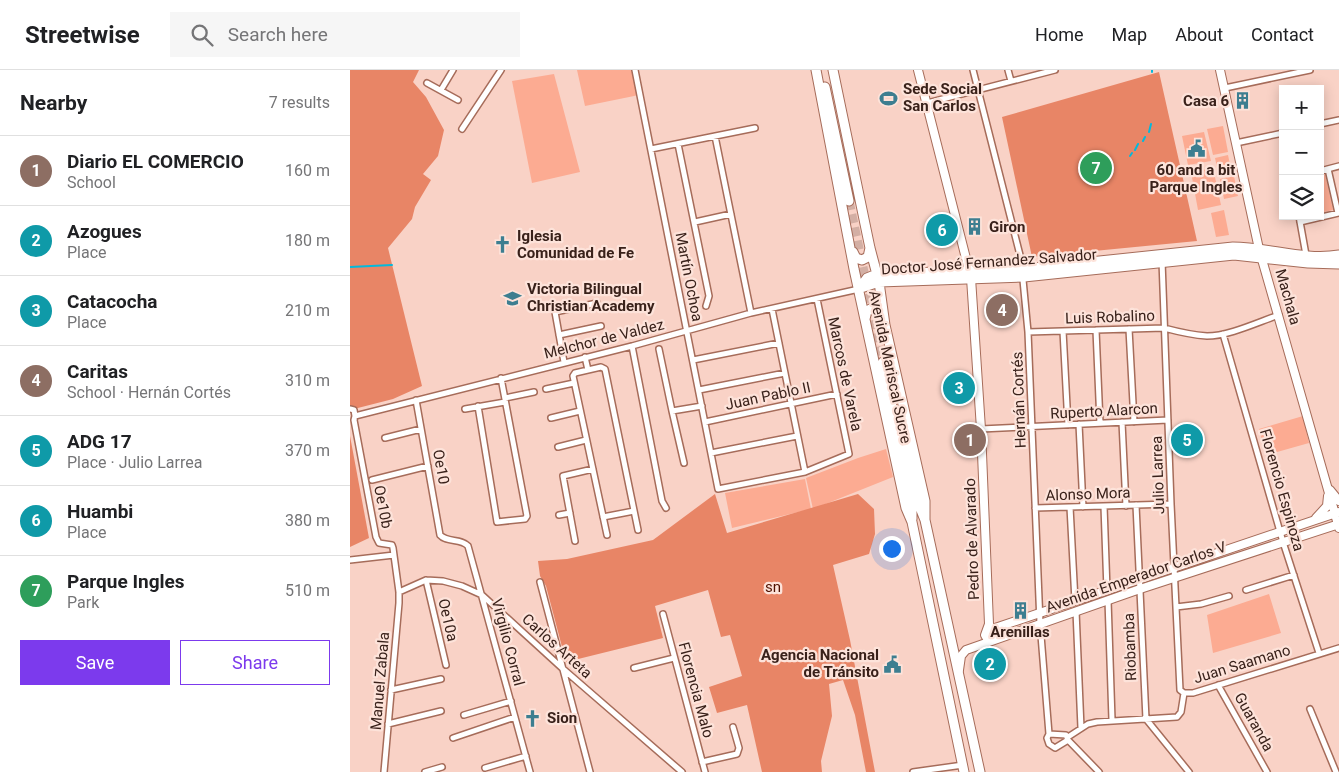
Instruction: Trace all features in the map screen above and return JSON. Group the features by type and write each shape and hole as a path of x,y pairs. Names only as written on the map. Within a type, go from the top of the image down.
{"main road":[{"name":"Avenida Mariscal Sucre","path":"816,70 865,319 906,508 912,522 963,768"},
{"path":"821,70 852,201 827,70"},
{"name":"Avenida Mariscal Sucre","path":"833,70 925,501 925,520"},
{"name":"Pedro de Alvarado","path":"918,70 970,274 981,429 991,626 985,635 991,641"},
{"name":"Machala","path":"1220,70 1259,249 1327,486 1337,513 1339,526"},
{"path":"850,244 854,255 859,260 868,257 870,248"},
{"name":"Doctor José Fernandez Salvador","path":"1162,259 1233,246 1306,255 1339,255"},
{"name":"Doctor José Fernandez Salvador","path":"859,289 878,278 1023,273 1162,259 1234,255 1308,263 1339,264"},
{"path":"865,319 868,309 877,307 886,325"},
{"name":"Avenida Mariscal Sucre","path":"912,522 912,506 886,362 919,505 925,520 980,772"},
{"path":"1327,486 1339,501"},
{"path":"1314,520 1328,504 1327,486"},
{"name":"Avenida Emperador Carlos V","path":"991,626 1040,613 1337,513"},
{"name":"Avenida Emperador Carlos V","path":"959,674 963,652 991,641 1140,589 1283,542 1339,526"}],"street":[{"path":"441,90 453,70"},
{"path":"462,129 501,70"},
{"name":"Martín Ochoa","path":"635,70 718,489 805,472"},
{"name":"Hernán Cortés","path":"973,70 1023,273 1028,332 1040,623 1048,734"},
{"path":"1008,70 1011,81"},
{"path":"926,103 1041,72 1055,70"},
{"path":"1225,88 1310,70"},
{"path":"427,83 458,100"},
{"path":"1324,123 1339,120"},
{"path":"651,149 755,128"},
{"path":"1236,142 1279,135"},
{"path":"715,136 751,313"},
{"path":"678,144 709,296 706,306"},
{"path":"1324,170 1339,166"},
{"path":"1324,215 1338,213 1328,169"},
{"path":"695,222 731,214"},
{"path":"1300,220 1306,255"},
{"name":"Julio Larrea","path":"1162,259 1180,690 1184,693"},
{"name":"Melchor de Valdez","path":"355,416 632,346 751,313 859,289"},
{"name":"Marcos de Varela","path":"805,472 849,454 817,299"},
{"path":"564,362 555,312 597,302"},
{"path":"772,309 805,472"},
{"name":"Luis Robalino","path":"1028,332 1164,328 1209,336 1223,334 1279,315"},
{"path":"559,336 601,326"},
{"path":"1129,329 1134,422"},
{"path":"1096,330 1100,424"},
{"path":"1063,331 1068,425"},
{"name":"Florencio Espinoza","path":"1223,334 1283,542 1319,653"},
{"path":"693,360 779,342"},
{"path":"632,346 662,501 666,508"},
{"path":"659,349 684,464"},
{"path":"585,357 588,370"},
{"path":"607,535 574,383 574,374 601,367 604,368 638,530"},
{"path":"699,390 785,373"},
{"path":"478,406 497,522 525,519 527,516 501,378"},
{"path":"546,389 574,383"},
{"path":"465,409 534,392"},
{"name":"Juan Pablo II","path":"705,422 837,394"},
{"name":"Oe10","path":"416,400 440,535 442,537"},
{"path":"672,411 702,406"},
{"path":"350,409 354,410 355,416"},
{"path":"552,418 580,411"},
{"name":"Oe10b","path":"355,416 354,420 376,537 379,543 392,545 394,555"},
{"name":"Ruperto Alarcon","path":"981,429 1168,420"},
{"path":"1122,422 1126,506"},
{"path":"1079,424 1082,507"},
{"path":"385,438 421,429"},
{"path":"711,453 797,436"},
{"path":"558,447 586,440"},
{"path":"372,480 428,466"},
{"path":"576,541 564,476 593,469"},
{"name":"Alonso Mora","path":"1035,508 1171,504"},
{"name":"Riobamba","path":"1136,505 1146,719"},
{"path":"1104,506 1107,590"},
{"path":"1070,508 1075,601"},
{"path":"603,517 634,511"},
{"path":"559,515 570,513"},
{"name":"Virgilio Corral","path":"442,537 464,542 468,546 530,772"},
{"path":"350,560 394,555 399,592 426,580"},
{"path":"1246,590 1294,575"},
{"name":"Carlos Arteta","path":"426,580 443,581 462,586 482,596 682,772"},
{"name":"Oe10a","path":"426,580 446,665"},
{"path":"540,582 590,772"},
{"name":"Manuel Zabala","path":"384,772 399,592"},
{"path":"1176,607 1202,604 1229,596"},
{"path":"1108,600 1112,720"},
{"path":"1076,611 1082,728"},
{"name":"Florencia Malo","path":"662,614 705,772"},
{"name":"Juan Saamano","path":"1068,739 1082,728 1097,722 1179,716 1184,693 1193,693 1339,648"},
{"path":"634,668 674,658"},
{"path":"391,690 441,679"},
{"name":"Guaranda","path":"1218,685 1267,772"},
{"path":"464,715 510,701"},
{"path":"1310,710 1336,772"},
{"path":"388,724 441,711"},
{"path":"453,738 515,718"},
{"path":"1146,719 1189,772"},
{"path":"702,762 737,754 739,750 733,727"},
{"path":"1068,739 1055,748 1047,742 1048,734 1064,734 1099,772"},
{"path":"485,768 526,756"},
{"path":"425,772 442,767"},
{"path":"913,772 963,768"}],"shaded area":[{"path":"577,70 633,70 639,95 585,106"},
{"path":"554,74 580,172 532,183 512,81"},
{"path":"1223,126 1228,152 1213,155 1207,129"},
{"path":"1204,132 1211,161 1188,165 1182,136"},
{"path":"1228,155 1232,174 1219,177 1215,158"},
{"path":"1213,168 1221,205 1198,210 1191,172"},
{"path":"1324,175 1333,210 1324,212"},
{"path":"1234,176 1238,196 1224,199 1220,179"},
{"path":"1224,210 1229,235 1216,237 1211,213"},
{"path":"1303,416 1309,443 1266,455 1259,429"},
{"path":"886,449 893,477 813,509 806,478"},
{"path":"805,479 811,509 732,528 725,493"},
{"path":"1269,594 1281,633 1213,653 1207,615"}],"green space":[{"path":"350,70 419,70 413,82 426,97 444,130 438,156 423,174 431,180 415,207 412,219 388,248 422,386 393,399 350,410"},
{"path":"1159,72 1197,241 1032,257 1002,117"},
{"path":"350,436 369,538 350,547"},
{"name":"sn","path":"715,494 727,533 858,494 874,509 875,534 869,554 833,565 850,640 875,772 866,772 855,715 843,680 829,684 832,716 821,761 822,772 762,772 747,705 717,713 709,687 742,676 730,635 721,637 708,590 655,606 663,638 566,662 546,586 540,576 538,561 567,559 653,540"}],"waterway":[{"path":"1149,132 1151,124"},
{"path":"1143,141 1145,137"},
{"path":"1135,150 1138,144"},
{"path":"350,267 392,265"}],"tunnel":[{"path":"849,201 883,362"}],"place":[{"name":"Sede Social San Carlos","path":"889,98"},
{"name":"Casa 6","path":"1243,101"},
{"name":"60 and a bit Parque Ingles","path":"1196,149"},
{"name":"Parque Ingles","path":"1096,168"},
{"name":"Giron","path":"975,227"},
{"name":"Huambi","path":"942,230"},
{"name":"Iglesia Comunidad de Fe","path":"503,245"},
{"name":"Victoria Bilingual Christian Academy","path":"513,298"},
{"name":"Caritas","path":"1002,310"},
{"name":"Catacocha","path":"959,388"},
{"name":"Diario EL COMERCIO","path":"970,440"},
{"name":"ADG 17","path":"1187,440"},
{"name":"Arenillas","path":"1020,611"},
{"name":"Agencia Nacional de Tránsito","path":"893,664"},
{"name":"Azogues","path":"990,664"},
{"name":"Sion","path":"533,718"}]}
